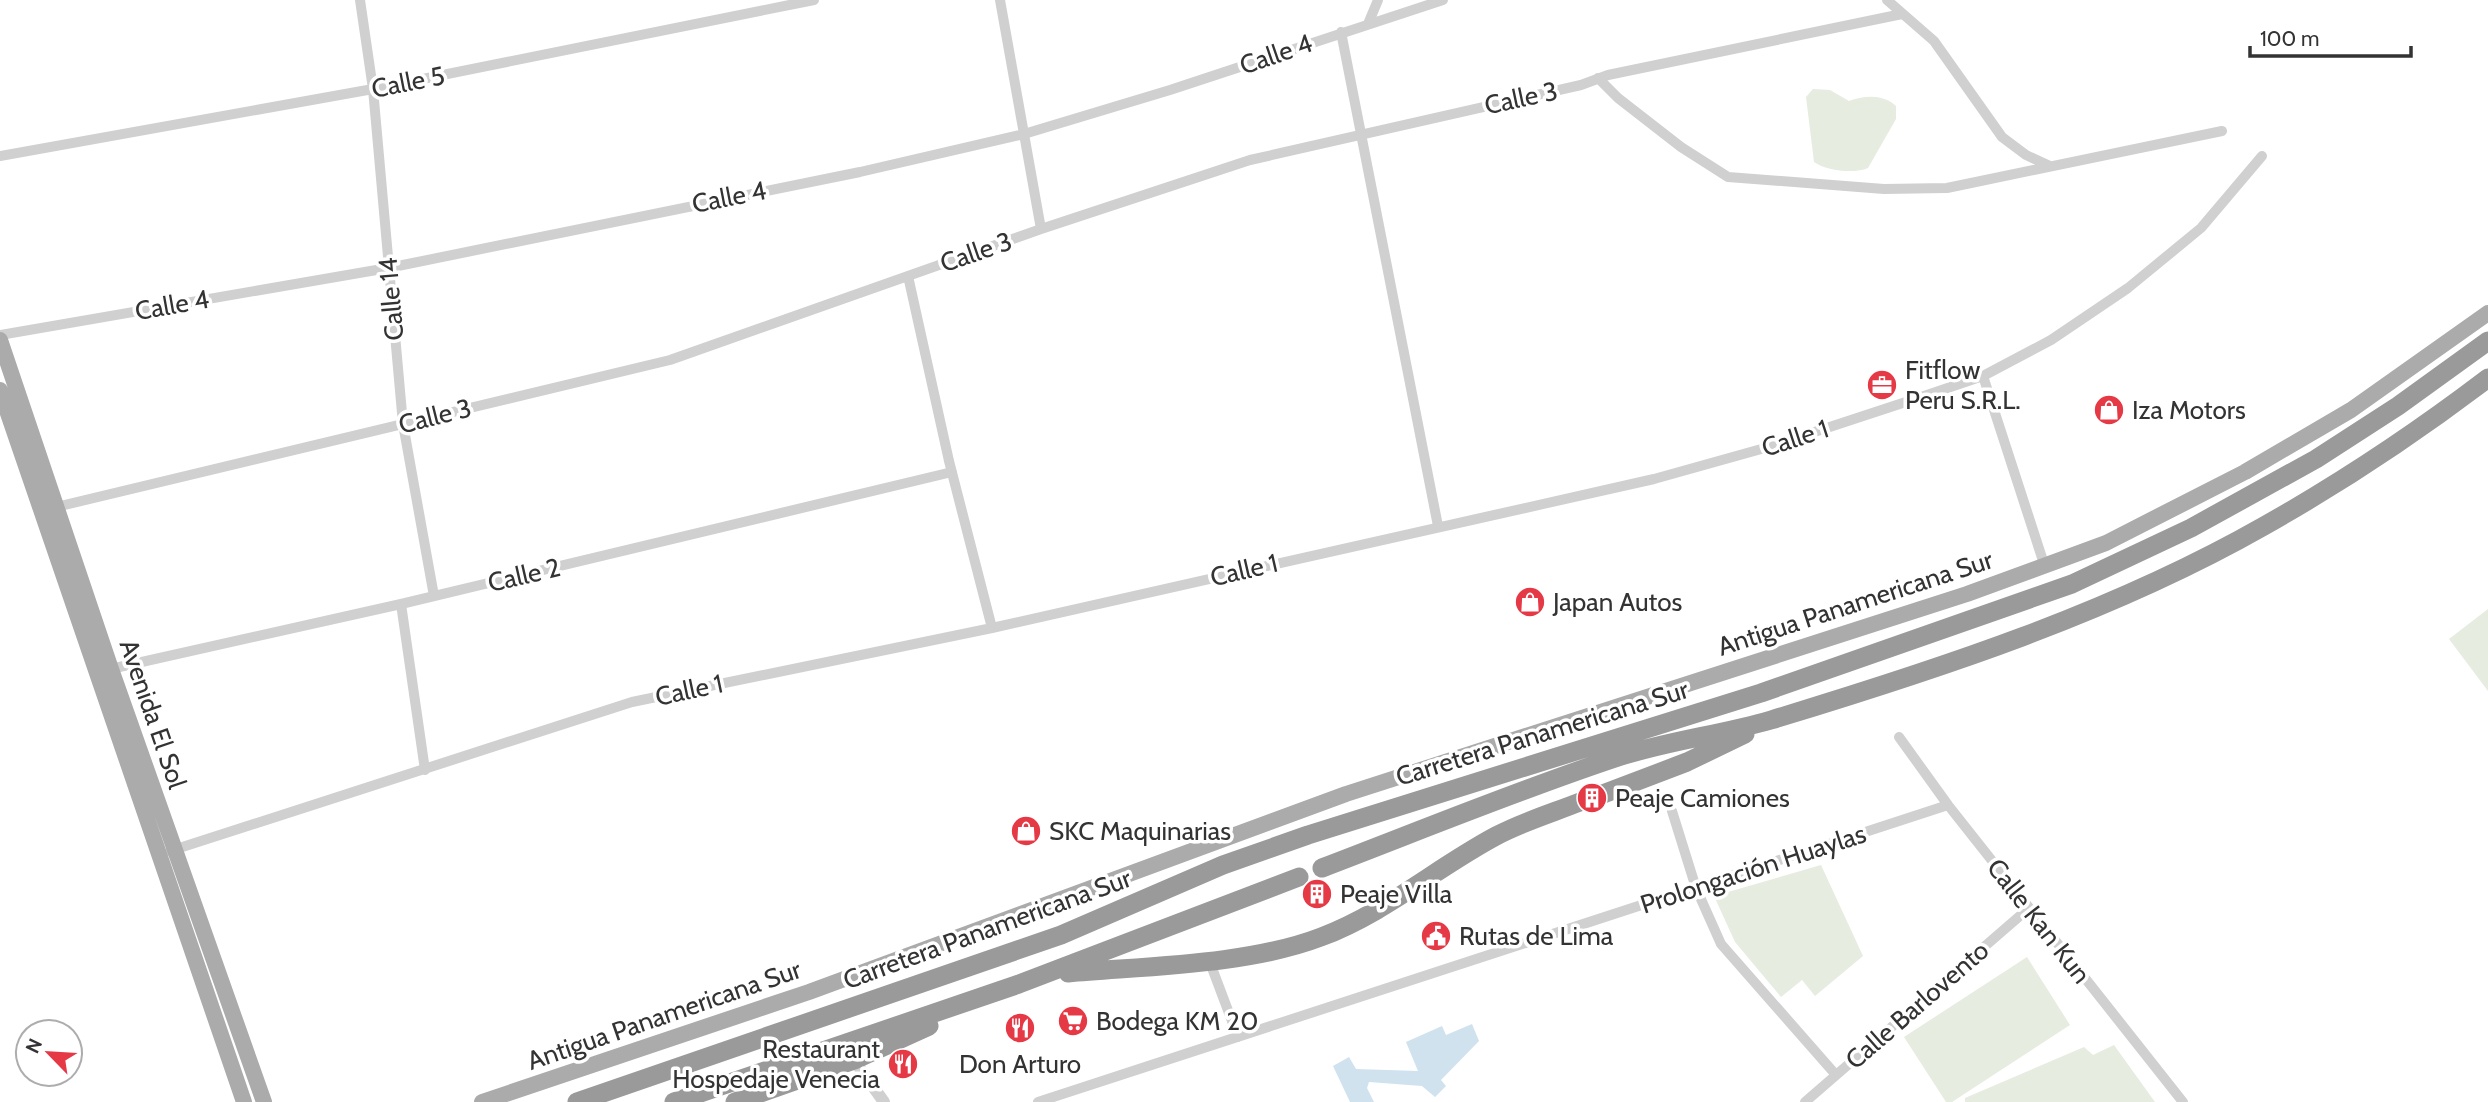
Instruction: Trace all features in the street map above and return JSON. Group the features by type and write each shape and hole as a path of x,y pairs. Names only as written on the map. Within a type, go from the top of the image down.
{"highway":[{"name":"Carretera Panamericana Sur","path":"576,1102 1061,935 1223,865 1308,835 1748,697 2072,584 2191,528 2304,466 2398,406 2488,341"},
{"name":"Carretera Panamericana Sur","path":"1322,868 1619,757 1767,721 2003,644 2150,583 2262,527 2331,486 2418,429 2488,378"},
{"name":"Carretera Panamericana Sur","path":"1603,794 1696,758 1767,721"},
{"path":"1043,975 1209,960 1284,948 1320,937 1373,914 1497,835 1580,802"},
{"path":"674,1102 1019,984 1299,877"},
{"path":"735,1102 854,1060 1019,984"}],"main road":[{"name":"Antigua Panamericana Sur","path":"482,1102 809,992 1346,794 2045,567 2108,542 2245,472 2351,410 2488,313"},
{"name":"Avenida El Sol","path":"0,338 56,507 158,855 244,1102"},
{"name":"Avenida El Sol","path":"0,390 103,670 174,849 264,1102"}],"street":[{"name":"Calle 14","path":"360,0 373,89 403,425 434,596"},
{"name":"Calle 5","path":"0,156 373,89 814,0"},
{"path":"1000,0 1041,229"},
{"path":"1368,24 1377,0"},
{"name":"Calle 4","path":"0,338 388,268 860,172 1024,134 1170,90 1443,0"},
{"path":"1887,0 1934,41 2002,137 2026,155 2050,166"},
{"name":"Calle 3","path":"56,507 670,360 1041,229 1250,160 1581,85 1598,78 1902,15"},
{"path":"1341,33 1438,526"},
{"path":"1598,78 1618,98 1681,146 1713,170 1728,177 1884,189 1947,188 2222,131"},
{"name":"Calle 1","path":"158,855 632,702 992,628 1654,479 1772,446 1983,376 2051,340 2128,288 2201,228 2262,156"},
{"path":"908,276 952,472 992,628"},
{"path":"1983,376 2045,567"},
{"name":"Calle 2","path":"103,670 401,604 952,472"},
{"path":"401,604 425,770"},
{"name":"Calle Kan Kun","path":"1899,737 1948,805 2183,1102"},
{"name":"Prolongación Huaylas","path":"1038,1102 1948,805"},
{"path":"1672,811 1696,888 1727,952 1836,1075"},
{"name":"Calle Barlovento","path":"1805,1102 2029,908"},
{"path":"1209,960 1238,1037"},
{"path":"854,1060 884,1102"}],"shaded area":[{"path":"1813,89 1830,90 1849,101 1867,97 1886,99 1896,106 1896,119 1868,168 1841,171 1814,162 1806,97"},
{"path":"2488,609 2488,691 2449,639"},
{"path":"1821,865 1863,956 1815,996 1802,980 1781,997 1735,942 1714,896"},
{"path":"2027,957 2070,1025 1952,1102 1946,1102 1904,1037"},
{"path":"2114,1045 2155,1102 1965,1102 1965,1098 2084,1047 2093,1055"}],"water":[{"path":"1472,1024 1479,1041 1441,1080 1446,1086 1435,1097 1422,1086 1369,1082 1367,1088 1374,1102 1350,1102 1333,1066 1349,1057 1356,1069 1418,1071 1406,1042 1442,1026 1446,1035"}],"place":[{"name":"Fitflow Peru S.R.L.","path":"1882,385"},
{"name":"Iza Motors","path":"2109,410"},
{"name":"Japan Autos","path":"1530,602"},
{"name":"Peaje Camiones","path":"1592,798"},
{"name":"SKC Maquinarias","path":"1026,831"},
{"name":"Peaje Villa","path":"1317,894"},
{"name":"Rutas de Lima","path":"1436,936"},
{"name":"Bodega KM 20","path":"1073,1021"},
{"name":"Don Arturo","path":"1020,1028"},
{"name":"Restaurant Hospedaje Venecia","path":"903,1064"}]}
